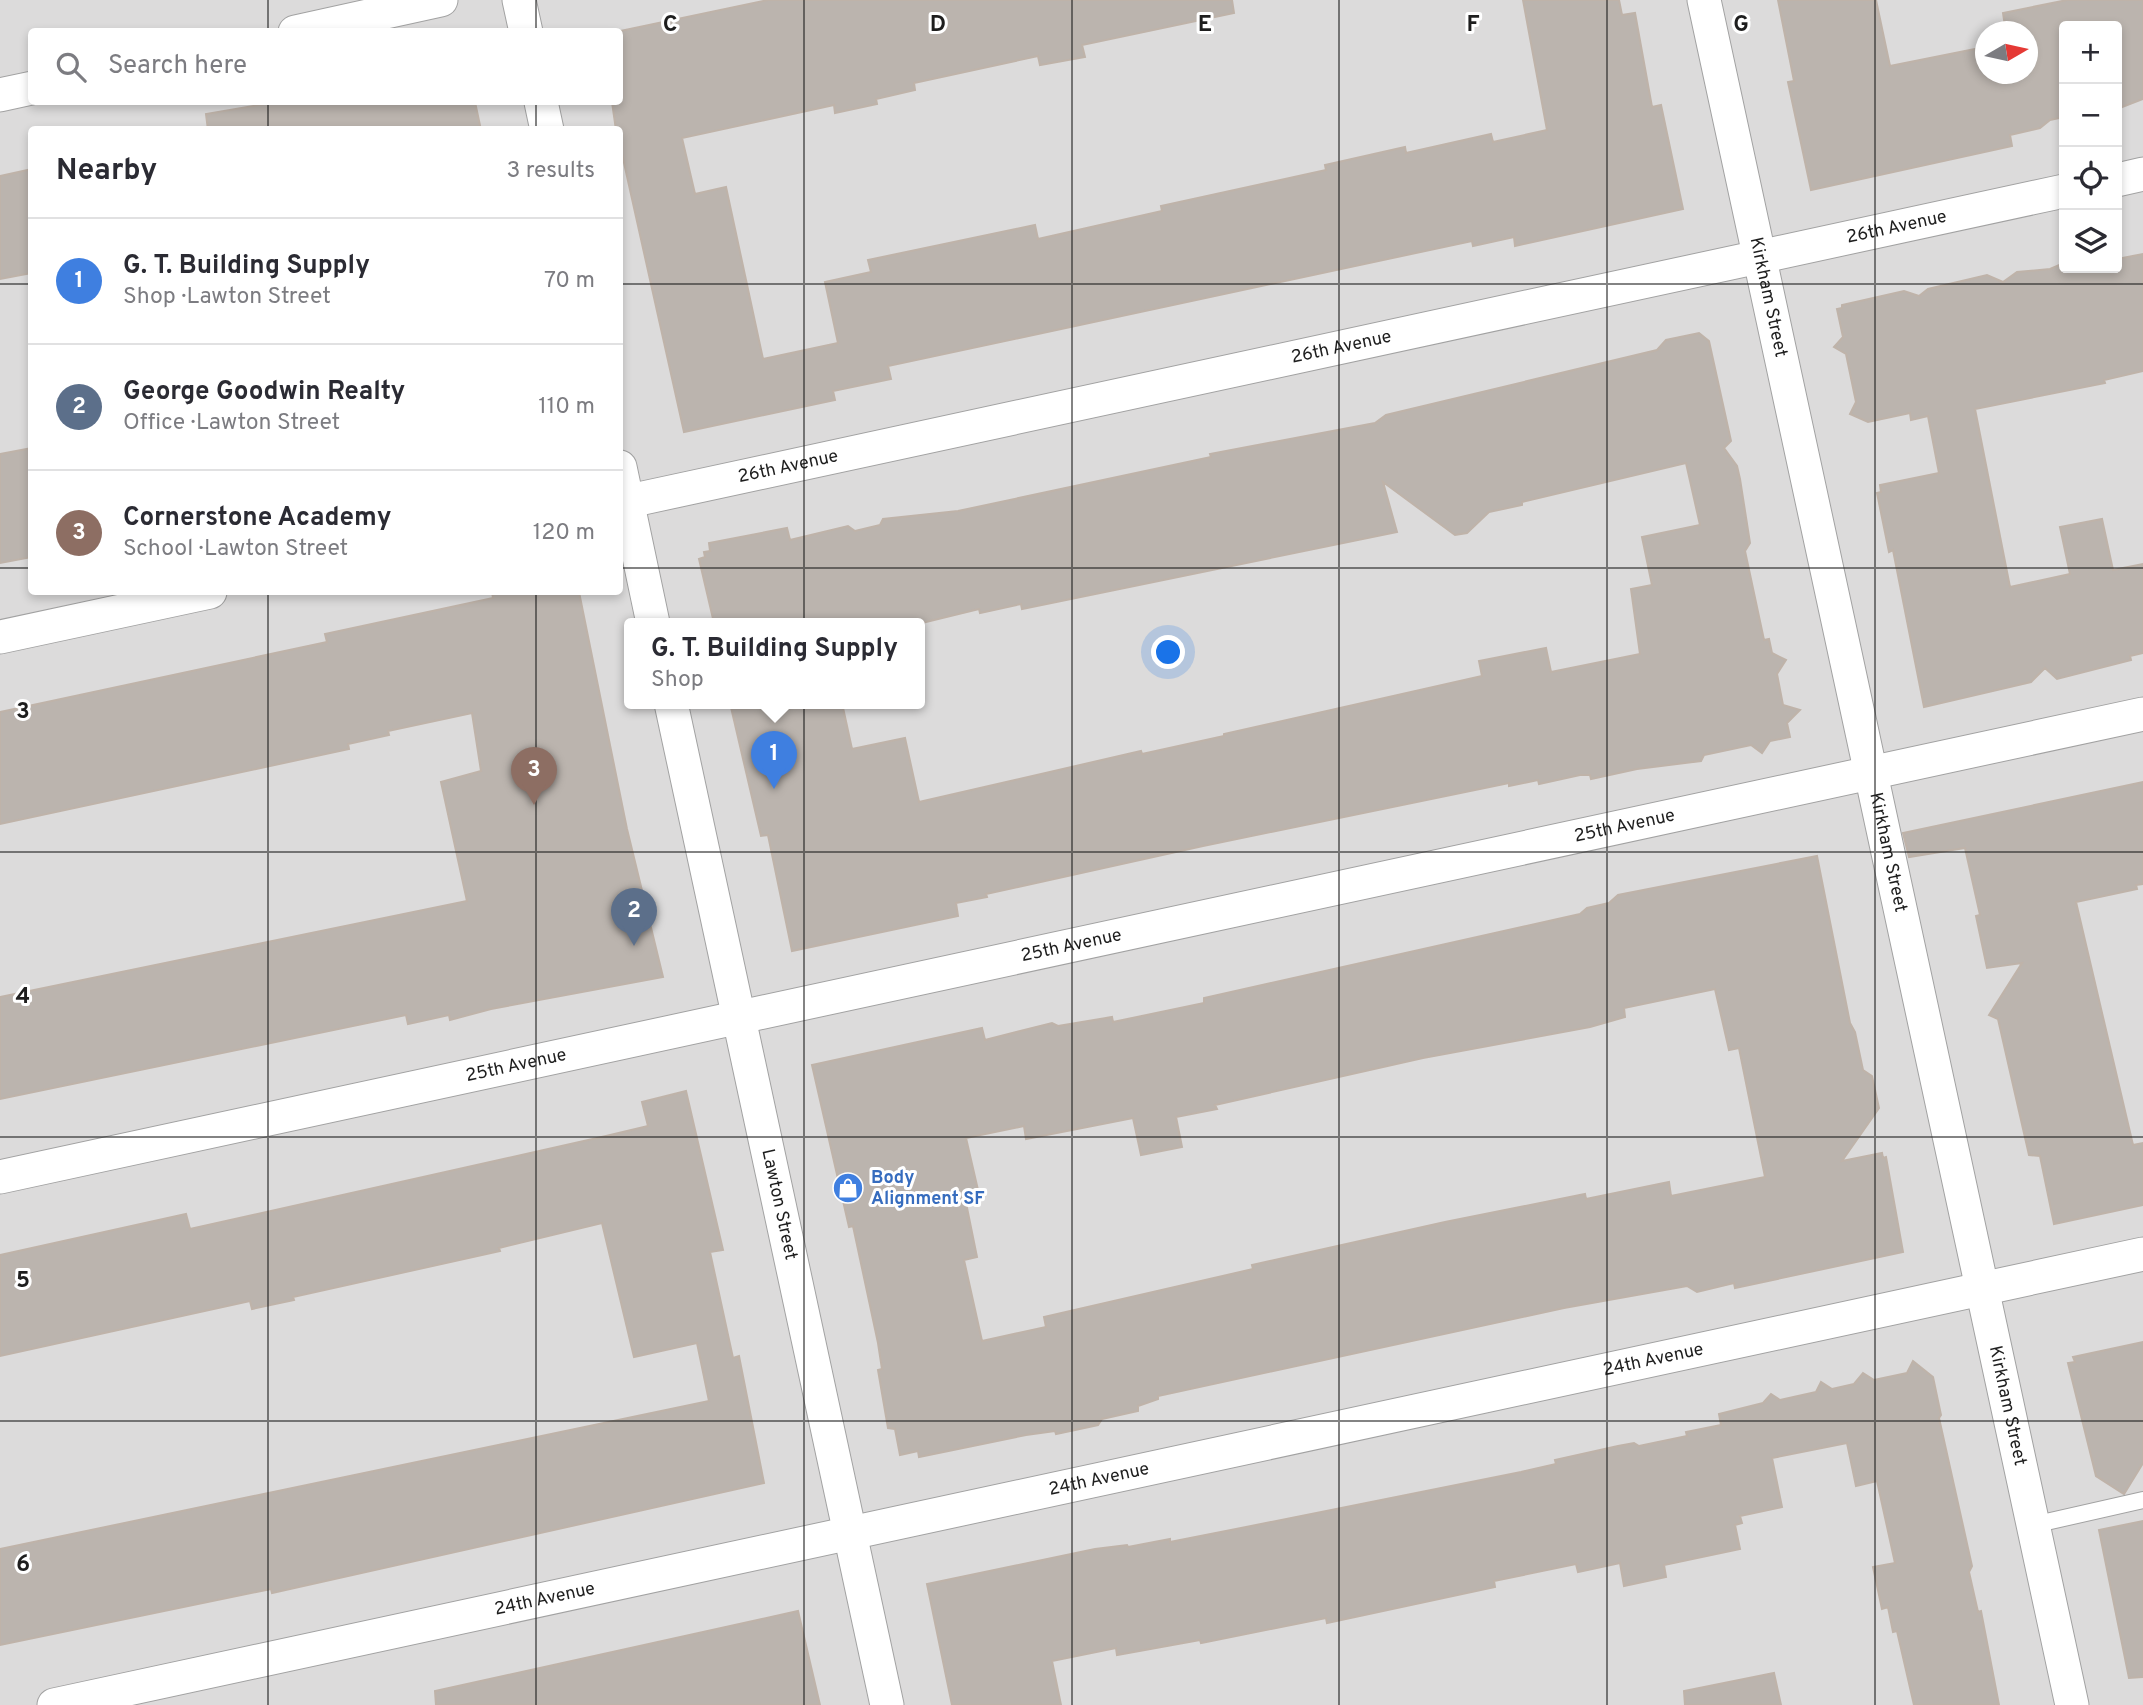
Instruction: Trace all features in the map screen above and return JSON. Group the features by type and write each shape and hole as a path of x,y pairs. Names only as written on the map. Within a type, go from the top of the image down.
{"street":[{"path":"313,28 441,0"},
{"path":"519,0 525,28"},
{"name":"Kirkham Street","path":"1704,0 2072,1705"},
{"path":"0,95 28,89"},
{"path":"542,105 546,126"},
{"path":"2122,179 2143,174"},
{"name":"26th Avenue","path":"623,502 2059,192"},
{"path":"623,502 652,618"},
{"path":"0,637 196,595"},
{"name":"Lawton Street","path":"672,709 887,1705"},
{"name":"25th Avenue","path":"0,1177 2143,714"},
{"name":"24th Avenue","path":"54,1705 2143,1254"}],"lane":[{"path":"2033,1525 2143,1500"}],"shaded area":[{"path":"0,0 2143,0 2143,1705 0,1705"}],"building":[{"path":"768,0 1232,0 1234,13 1082,45 1085,57 1040,65 1038,56 914,83 915,90 876,99 877,104 835,113 834,105 682,138 695,194 726,187 763,359 838,343 825,282 871,272 868,260 1035,225 1038,239 1162,211 1161,206 1326,170 1325,165 1405,147 1406,153 1491,134 1493,142 1547,130 1523,0 1619,0 1622,15 1635,13 1652,107 1661,105 1683,209 1515,246 1514,237 1473,246 1472,241 888,366 891,379 833,391 835,400 684,432 623,158 623,126 615,126 612,105 623,105 623,30"},
{"path":"1778,0 1876,0 1890,66 1975,49 1975,84 2038,84 2038,21 2004,21 2003,13 2067,0 2143,0 2143,99 2122,107 2122,21 2059,21 2059,118 2050,120 2040,128 2010,135 2012,146 1811,190 1788,82 1794,81"},
{"path":"258,105 476,105 480,126 208,126 206,114"},
{"path":"28,170 28,274 0,279 0,176"},
{"path":"2143,254 2143,371 2104,380 2105,383 1975,409 2010,587 2070,574 2060,527 2102,519 2113,570 2143,564 2143,653 2130,656 2131,660 2057,679 2045,668 2031,682 1924,707 1893,550 1889,552 1877,493 1881,492 1880,485 1939,473 1928,416 1911,420 1910,413 1868,422 1850,414 1856,402 1846,354 1834,347 1843,337 1837,309 1842,308 1842,305 1904,291 1919,296 1928,289 1987,275 2003,282 2017,272 2050,269 2059,265 2059,273 2122,273 2122,258"},
{"path":"1699,333 1709,341 1731,441 1724,448 1737,466 1740,479 1750,543 1745,551 1764,640 1769,639 1772,653 1786,660 1777,674 1783,705 1800,710 1787,723 1790,737 1770,741 1762,753 1751,745 1704,755 1701,761 1637,769 1591,779 1590,775 1580,775 1539,784 1538,780 1509,786 1509,783 1203,846 986,894 987,897 956,903 958,916 792,951 768,835 761,836 731,709 843,709 852,749 905,738 919,802 1141,751 1142,754 1224,736 1482,676 1479,661 1546,648 1551,672 1640,654 1631,589 1652,585 1642,537 1700,525 1686,463 1489,512 1467,533 1455,535 1383,482 1397,532 1022,609 1021,604 980,613 979,609 925,622 925,618 713,618 699,559 705,557 704,552 710,551 709,543 787,528 790,540 848,526 855,531 880,525 883,519 958,511 1211,457 1210,454 1375,423 1386,415 1657,350 1666,340"},
{"path":"28,449 28,558 0,563 0,454"},
{"path":"492,595 580,595 627,829 663,977 491,1009 450,1020 449,1015 408,1024 406,1015 0,1099 0,997 467,901 441,782 481,771 472,713 388,731 389,735 348,744 349,749 0,824 0,712 327,642 325,634 493,598"},
{"path":"2143,782 2143,884 2136,885 2137,889 2076,902 2133,1145 2143,1143 2143,1205 2054,1224 2040,1156 2029,1155 1998,1019 1989,1015 2022,963 1987,968 1976,916 1980,915 1965,848 1909,857 1903,833"},
{"path":"1817,856 1850,1023 1855,1032 1863,1070 1872,1076 1879,1108 1842,1161 1882,1153 1883,1158 1886,1157 1903,1252 1735,1288 1734,1283 1697,1292 1687,1286 1564,1308 1158,1396 1158,1399 1138,1406 1138,1411 1102,1419 1098,1425 1056,1434 1055,1431 1026,1435 919,1457 918,1451 900,1455 895,1429 888,1428 878,1370 882,1369 878,1343 853,1226 849,1227 812,1065 982,1028 985,1040 1052,1023 1058,1026 1112,1017 1113,1022 1204,1003 1204,998 1580,914 1587,908 1609,903 1618,895","holes":["1715,989 1729,1050 1739,1048 1765,1177 1671,1196 1669,1182 1586,1199 1585,1194 1445,1222 1252,1265 1253,1269 1044,1317 1046,1327 982,1341 964,1260 977,1257 964,1193 978,1190 966,1138 1024,1126 1026,1139 1133,1118 1141,1155 1182,1147 1176,1117 1217,1109 1215,1105 1423,1058 1590,1027 1625,1017 1624,1008"]},
{"path":"686,1091 723,1250 710,1252 733,1358 739,1356 764,1483 272,1593 271,1589 0,1645 0,1549 709,1401 697,1343 634,1357 602,1223 499,1248 500,1251 293,1297 294,1300 252,1309 250,1301 0,1356 0,1255 186,1214 190,1229 648,1126 642,1102"},
{"path":"2143,1342 2143,1463 2124,1494 2096,1476 2068,1363 2075,1362 2073,1357"},
{"path":"1913,1361 1933,1377 1941,1415 1939,1418 1972,1566 1969,1572 1978,1612 1981,1611 1999,1705 1914,1705 1897,1631 1893,1632 1888,1607 1882,1609 1873,1567 1895,1563 1877,1481 1856,1486 1847,1443 1772,1458 1782,1507 1740,1516 1742,1523 1735,1525 1740,1549 1664,1565 1666,1577 1624,1586 1620,1563 1578,1572 1576,1564 1494,1581 1495,1587 1327,1623 1326,1618 1201,1643 1200,1640 1117,1655 1116,1648 1052,1661 1061,1705 952,1705 927,1584 1095,1549 1128,1547 1170,1539 1170,1542 1521,1472 1556,1464 1555,1460 1618,1446 1634,1443 1639,1446 1687,1436 1686,1432 1721,1425 1719,1414 1763,1403 1771,1394 1780,1400 1816,1392 1821,1382 1832,1389 1854,1384 1863,1373 1874,1380 1907,1373"},
{"path":"2143,1521 2143,1677 2129,1678 2099,1530"},
{"path":"798,1611 820,1705 436,1705 435,1691"},
{"path":"1774,1673 1781,1705 1685,1705 1684,1691"}],"place":[{"name":"G. T. Building Supply","path":"774,789"},
{"name":"Cornerstone Academy","path":"534,805"},
{"name":"George Goodwin Realty","path":"634,946"},
{"name":"Body Alignment SF","path":"848,1188"}]}
